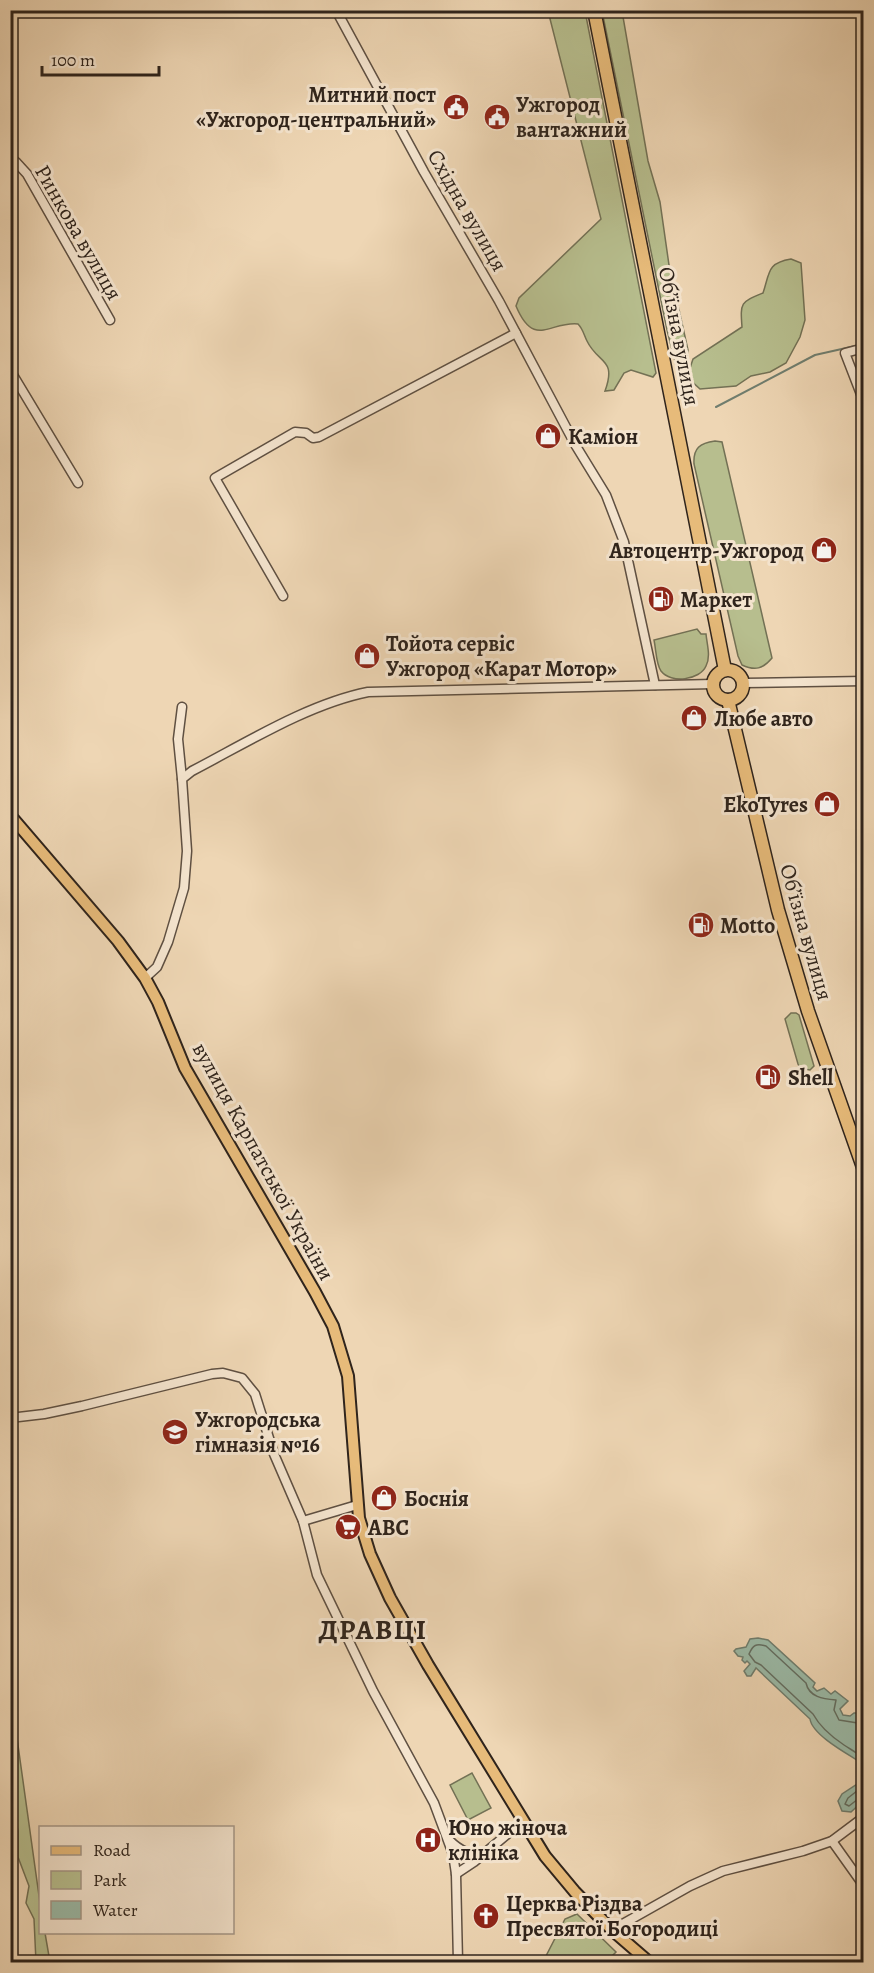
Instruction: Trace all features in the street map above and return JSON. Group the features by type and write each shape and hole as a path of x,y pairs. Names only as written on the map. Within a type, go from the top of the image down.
{"highway":[{"name":"Обʼїзна вулиця","path":"594,10 725,670"},
{"path":"725,670 735,671 743,683 738,696 729,700 719,697 713,684 717,675 725,670"},
{"name":"Обʼїзна вулиця","path":"729,700 780,919 802,996 864,1170"}],"main road":[{"name":"вулиця Карпатської України","path":"10,814 118,941 142,973 158,1002 185,1068 310,1282 333,1326 350,1387 357,1504 364,1539 390,1598 523,1821 555,1869 612,1930 649,1962"}],"street":[{"name":"Східна вулиця","path":"336,10 375,84 516,333 578,450 606,495 624,542 656,684"},
{"name":"Ринкова вулиця","path":"13,164 27,174 110,320"},
{"path":"283,597 215,478 295,432 306,433 313,438 319,437 516,333"},
{"path":"864,348 845,353 864,402"},
{"path":"10,370 78,483"},
{"path":"743,683 864,681"},
{"path":"182,779 192,771 304,714 347,696 387,691 713,684"},
{"path":"142,973 157,967 168,942 184,888 187,851 178,739 182,707"},
{"path":"10,1418 82,1406 212,1374 234,1375 248,1384 255,1394 274,1454 303,1521 317,1575 374,1691 434,1803 448,1839 456,1874 458,1962"},
{"path":"303,1521 357,1504"},
{"path":"612,1930 690,1886 723,1871 803,1851 832,1841 864,1817"},
{"path":"456,1874 523,1821"},
{"path":"448,1839 458,1849 468,1853 486,1852"},
{"path":"832,1841 864,1886"}],"green space":[{"path":"548,11 585,11 656,373 653,377 631,370 624,373 614,390 605,391 609,372 605,362 591,348 578,324 536,330 529,327 516,306 519,298 601,219"},
{"path":"602,11 622,11 648,161 660,202 669,265 688,350 683,376 678,373 667,330"},
{"path":"791,259 801,263 805,320 800,337 786,363 770,372 751,376 736,386 700,389 687,377 693,359 742,327 741,312 746,301 763,293 773,266"},
{"path":"715,441 722,442 772,658 758,668 742,665 738,656 694,464 698,447"},
{"path":"697,629 701,634 706,634 708,646 707,662 703,671 685,679 671,678 666,675 658,664 654,640"},
{"path":"791,1013 799,1015 814,1066 810,1070 800,1068 798,1064 785,1019"},
{"path":"11,1695 39,1896 39,1934 45,1934 50,1962 36,1962 34,1919 26,1903 29,1886 18,1857 18,1831 11,1799"},
{"path":"472,1773 491,1808 468,1820 450,1785"},
{"path":"577,1914 616,1952 606,1962 546,1962 546,1956 565,1919"}],"water":[{"path":"750,1639 768,1640 815,1683 813,1687 817,1691 824,1688 831,1694 835,1691 848,1701 840,1709 843,1715 850,1716 860,1713 858,1716 863,1719 863,1801 851,1812 842,1811 838,1801 842,1794 857,1784 857,1760 816,1731 810,1719 756,1668 751,1676 747,1676 744,1671 750,1664 747,1661 745,1663 742,1660 743,1657 738,1656 734,1651 746,1647"}],"waterway":[{"path":"716,407 815,355 864,344"}],"place":[{"name":"Митний пост «Ужгород-центральний»","path":"456,107"},
{"name":"Ужгород вантажний","path":"497,117"},
{"name":"Каміон","path":"548,436"},
{"name":"Автоцентр-Ужгород","path":"824,550"},
{"name":"Маркет","path":"661,599"},
{"name":"Тойота сервіс Ужгород «Карат Мотор»","path":"367,656"},
{"name":"Любе авто","path":"694,718"},
{"name":"EkoTyres","path":"827,804"},
{"name":"Motto","path":"701,925"},
{"name":"Shell","path":"768,1077"},
{"name":"Ужгородська гімназія №16","path":"175,1432"},
{"name":"Боснія","path":"384,1498"},
{"name":"ABC","path":"348,1527"},
{"name":"Юно жіноча клініка","path":"428,1840"},
{"name":"Церква Різдва Пресвятої Богородиці","path":"486,1916"}],"district":[{"name":"ДРАВЦІ","path":"373,1629"}]}
